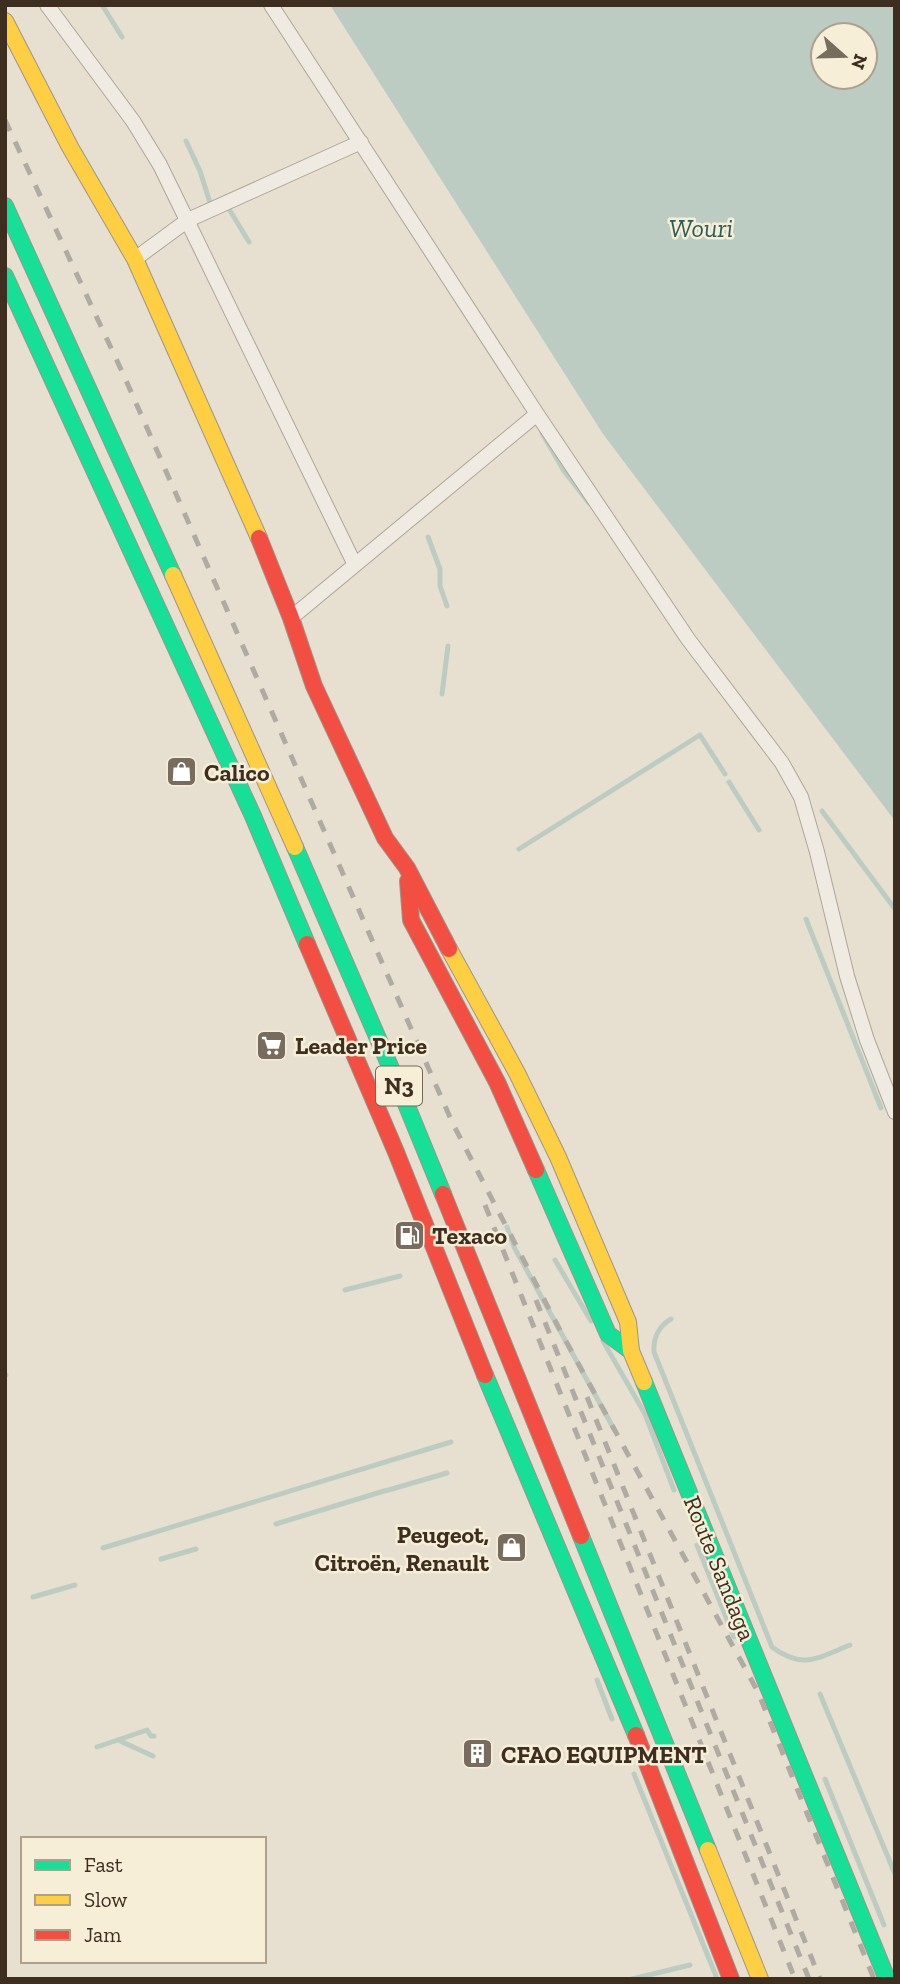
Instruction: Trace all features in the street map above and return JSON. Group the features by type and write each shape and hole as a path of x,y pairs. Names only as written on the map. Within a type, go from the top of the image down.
{"main road":[{"name":"Route Sandaga","path":"5,21 71,147 135,259 264,548 292,618 314,686 386,838 407,868 517,1073 558,1157 628,1322 631,1351 887,1979"},
{"name":"N3","path":"5,206 263,772 402,1094 760,1979"},
{"name":"N3","path":"5,276 253,816 397,1152 473,1346 638,1741 731,1979"},
{"path":"407,868 411,920 497,1082 608,1334 631,1351"},
{"path":"411,920 428,911"},
{"path":"451,994 468,986"}],"street":[{"path":"47,5 133,121 160,165 355,565"},
{"path":"271,5 537,414 688,639 782,764 801,796 847,976 867,1040 895,1112"},
{"path":"135,259 188,220 361,142"},
{"path":"292,618 537,414"}],"water":[{"name":"Wouri","path":"330,5 895,5 895,821 603,434"}],"waterway":[{"path":"102,5 122,37"},
{"path":"186,141 200,171 212,209"},
{"path":"229,209 249,242"},
{"path":"542,433 564,471 589,503"},
{"path":"428,537 440,569 440,586 447,606"},
{"path":"442,694 448,646"},
{"path":"519,849 700,735 725,774"},
{"path":"729,782 759,830"},
{"path":"822,811 895,909"},
{"path":"806,919 881,1108"},
{"path":"507,1227 514,1247 615,1431"},
{"path":"555,1260 591,1321"},
{"path":"345,1290 400,1276"},
{"path":"671,1319 658,1333 654,1352 772,1647 793,1658 810,1660 850,1645"},
{"path":"603,1341 645,1414 674,1490"},
{"path":"103,1548 451,1442"},
{"path":"385,1491 447,1473"},
{"path":"276,1524 384,1491"},
{"path":"697,1545 734,1637"},
{"path":"161,1559 196,1549"},
{"path":"33,1597 75,1585"},
{"path":"597,1680 612,1719"},
{"path":"820,1694 895,1874"},
{"path":"97,1747 147,1730 154,1736"},
{"path":"118,1740 153,1756"},
{"path":"634,1774 716,1976"},
{"path":"825,1779 884,1925"},
{"path":"632,1979 690,1965"}],"railway":[{"path":"5,120 125,378 453,1124 561,1332 758,1692 874,1979"},
{"path":"485,1205 795,1979"},
{"path":"536,1300 809,1979"},
{"path":"587,1397 820,1979"}],"traffic: fast":[{"path":"5,206 173,575"},
{"path":"5,276 253,816 307,944"},
{"path":"295,847 443,1194"},
{"path":"536,1170 608,1334 631,1351"},
{"path":"485,1375 636,1735"},
{"path":"644,1382 887,1979"},
{"path":"581,1536 708,1850"}],"traffic: slow":[{"path":"5,21 70,147 135,259 259,538"},
{"path":"173,575 295,847"},
{"path":"449,949 517,1073 558,1157 628,1322 631,1351 644,1382"},
{"path":"708,1850 760,1979"}],"traffic: jam":[{"path":"259,538 291,618 314,686 385,838 407,868 449,949"},
{"path":"408,881 411,920 497,1082 536,1170"},
{"path":"307,944 396,1152 485,1375"},
{"path":"443,1194 581,1536"},
{"path":"636,1735 731,1979"}],"place":[{"name":"Calico","path":"181,772"},
{"name":"Leader Price","path":"272,1045"},
{"name":"Texaco","path":"409,1235"},
{"name":"Peugeot, Citroën, Renault","path":"512,1548"},
{"name":"CFAO EQUIPMENT","path":"478,1754"}]}
